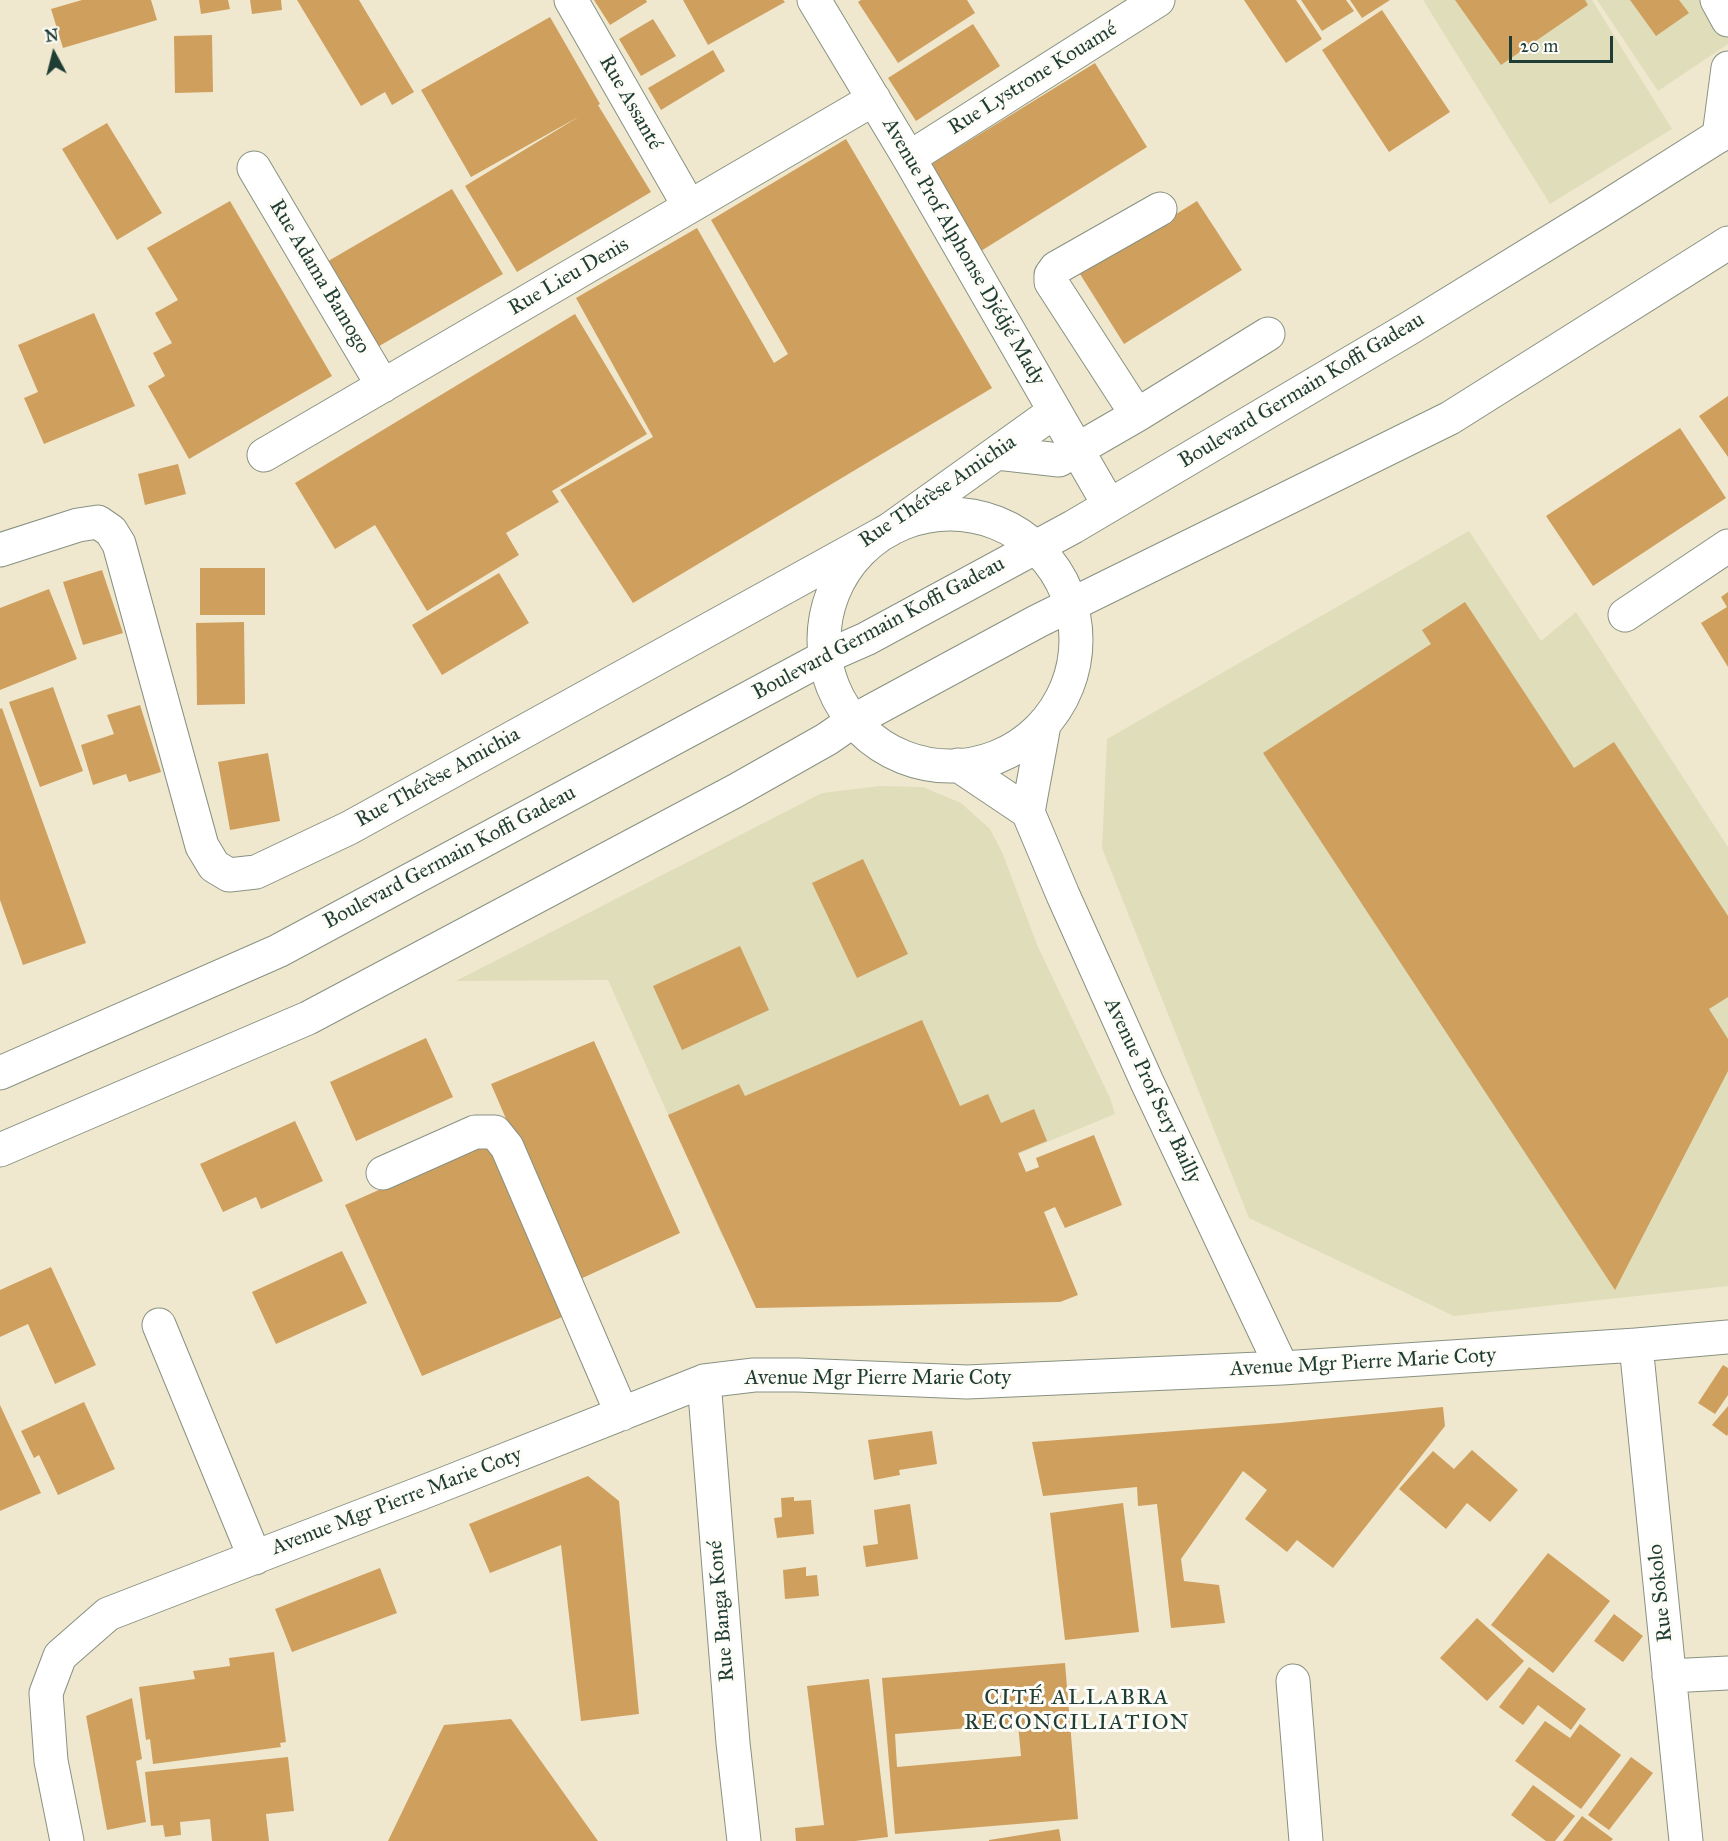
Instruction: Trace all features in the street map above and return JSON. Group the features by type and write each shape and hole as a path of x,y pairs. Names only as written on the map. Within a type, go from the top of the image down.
{"street":[{"name":"Rue Assanté","path":"571,0 689,206"},
{"name":"Avenue Prof Alphonse Djédjé Mady","path":"814,0 909,158 1109,505"},
{"name":"Rue Lystrone Kouamé","path":"909,158 1158,0"},
{"path":"1717,0 1728,20"},
{"path":"1723,133 1728,68"},
{"name":"Rue Lieu Denis","path":"264,455 874,99"},
{"name":"Boulevard Germain Koffi Gadeau","path":"0,1072 278,951 825,657 866,639 1037,546 1408,329 1723,133"},
{"name":"Rue Adama Bamogo","path":"254,168 383,386"},
{"path":"1137,415 1051,282 1051,275 1056,268 1160,209"},
{"path":"0,1150 308,1018 735,791 827,739 853,721 1071,605 1450,418 1728,243"},
{"path":"997,453 1059,460 1268,334"},
{"name":"Rue Thérèse Amichia","path":"0,550 78,525 98,522 111,531 119,544 202,846 214,866 230,875 256,873 349,828 889,530 1055,411"},
{"path":"936,515 963,515 1015,528 1037,546 1059,571 1071,605 1076,656 1070,682 1059,704 1044,725 1025,741 1003,754 980,762 935,765 911,760 891,752 870,738 853,721 840,702 830,680 825,657 824,630 828,606 838,582 850,562 869,544 889,530 911,520 936,515"},
{"path":"1625,615 1728,546"},
{"path":"958,765 1029,812 1044,725"},
{"name":"Avenue Prof Sery Bailly","path":"1029,812 1063,895 1147,1082 1282,1368"},
{"path":"383,1173 475,1132 495,1132 507,1147 622,1414"},
{"path":"159,1325 255,1558"},
{"name":"Avenue Mgr Pierre Marie Coty","path":"67,1841 51,1761 46,1693 60,1656 108,1614 704,1381 753,1375 798,1375 967,1382 1282,1368 1636,1346 1728,1337"},
{"name":"Rue Sokolo","path":"1636,1346 1686,1841"},
{"name":"Rue Banga Koné","path":"704,1381 733,1743 744,1841"},
{"path":"1669,1676 1728,1673"},
{"path":"1293,1682 1306,1841"}],"shaded area":[{"path":"1423,0 1592,0 1672,129 1550,204"},
{"path":"1597,0 1728,0 1728,44 1658,91"},
{"path":"1469,531 1541,641 1576,612 1728,847 1728,1286 1454,1316 1249,1218 1102,848 1107,739"},
{"path":"880,786 923,787 961,803 990,829 1002,852 1038,947 1110,1098 1115,1114 1001,1161 802,1203 723,1238 608,980 456,981 822,793"}],"building":[{"path":"82,0 151,0 157,20 63,48 51,9"},
{"path":"199,0 228,0 230,9 201,14"},
{"path":"250,0 281,0 282,10 252,14"},
{"path":"297,0 359,0 414,92 392,105 385,92 361,106"},
{"path":"594,0 646,0 647,2 610,25"},
{"path":"683,0 783,0 785,2 708,45"},
{"path":"861,0 967,0 975,13 898,63 858,2"},
{"path":"1244,0 1296,0 1322,39 1286,63"},
{"path":"1301,0 1346,0 1354,11 1322,31"},
{"path":"1350,0 1390,0 1362,18"},
{"path":"1455,0 1585,0 1588,5 1501,65"},
{"path":"1630,0 1679,0 1689,13 1656,36"},
{"path":"1382,10 1450,112 1389,152 1322,50"},
{"path":"550,17 600,104 598,105 651,192 517,272 465,186 580,116 471,177 421,90"},
{"path":"653,19 676,56 641,76 619,39"},
{"path":"973,24 1000,66 916,121 888,78"},
{"path":"212,35 213,92 175,93 174,36"},
{"path":"713,50 725,71 661,110 648,88"},
{"path":"1095,63 1147,147 981,251 930,165"},
{"path":"107,123 162,213 117,240 62,149"},
{"path":"846,139 992,388 633,603 560,490 653,437 576,298 697,228 774,363 788,354 711,220"},
{"path":"452,189 503,274 369,352 318,267"},
{"path":"230,201 332,376 189,459 148,386 165,376 153,353 172,343 155,313 178,300 147,248"},
{"path":"1197,201 1242,270 1124,344 1080,274"},
{"path":"94,313 135,406 44,444 24,398 38,392 18,345"},
{"path":"575,314 647,434 552,491 559,502 506,533 519,555 427,611 375,525 335,549 295,483"},
{"path":"1728,396 1728,457 1699,416"},
{"path":"1680,428 1726,498 1593,586 1546,516"},
{"path":"178,464 186,494 145,505 138,474"},
{"path":"200,568 265,568 265,615 200,615"},
{"path":"102,570 123,633 83,645 63,582"},
{"path":"499,573 529,623 442,675 412,625"},
{"path":"49,589 77,659 0,690 0,608"},
{"path":"1728,592 1728,667 1701,623 1727,607 1721,597"},
{"path":"1465,602 1574,768 1614,742 1728,916 1728,997 1709,1009 1728,1039 1728,1071 1615,1290 1263,753 1431,644 1422,630"},
{"path":"244,622 245,704 197,705 196,623"},
{"path":"53,687 83,771 40,787 9,702"},
{"path":"140,705 161,772 129,782 126,774 93,785 81,745 114,734 107,715"},
{"path":"2,708 86,943 23,965 0,900 0,709"},
{"path":"268,753 280,821 230,830 218,762"},
{"path":"863,859 908,954 857,978 812,883"},
{"path":"740,946 769,1010 682,1050 653,986"},
{"path":"922,1020 960,1106 988,1094 1001,1123 1034,1109 1047,1141 1018,1153 1026,1172 1039,1167 1036,1158 1094,1135 1122,1205 1065,1228 1055,1207 1044,1212 1078,1295 1060,1302 756,1308 668,1115 739,1084 745,1096"},
{"path":"426,1038 453,1097 356,1141 330,1082"},
{"path":"594,1041 680,1233 576,1281 491,1084"},
{"path":"295,1121 323,1181 261,1209 256,1197 223,1212 200,1164"},
{"path":"491,1140 567,1315 422,1376 345,1205"},
{"path":"342,1251 367,1303 276,1344 252,1292"},
{"path":"51,1267 96,1365 55,1384 28,1324 0,1337 0,1290"},
{"path":"1723,1365 1728,1368 1728,1395 1715,1414 1698,1403"},
{"path":"84,1402 115,1469 58,1495 39,1455 34,1458 21,1431"},
{"path":"0,1405 41,1493 0,1511"},
{"path":"1728,1406 1728,1434 1727,1436 1712,1425"},
{"path":"1443,1407 1445,1426 1333,1568 1297,1540 1287,1552 1245,1519 1267,1490 1243,1471 1181,1559 1184,1581 1219,1585 1225,1623 1171,1628 1157,1504 1138,1506 1137,1487 1043,1496 1032,1442 1281,1423"},
{"path":"932,1431 937,1464 899,1470 900,1475 874,1480 868,1440"},
{"path":"1472,1450 1518,1490 1490,1522 1467,1503 1446,1529 1399,1489 1433,1451 1454,1469"},
{"path":"588,1476 619,1501 639,1714 581,1721 561,1545 490,1573 469,1524"},
{"path":"794,1497 794,1501 811,1500 814,1534 777,1538 774,1518 782,1517 781,1498"},
{"path":"1123,1503 1139,1632 1065,1640 1050,1513"},
{"path":"910,1504 918,1559 866,1567 863,1546 878,1544 874,1510"},
{"path":"1548,1553 1610,1601 1553,1673 1491,1625"},
{"path":"806,1567 806,1576 817,1575 819,1596 785,1599 783,1570"},
{"path":"380,1568 397,1613 292,1652 275,1609"},
{"path":"1614,1614 1643,1636 1623,1662 1594,1641"},
{"path":"1477,1618 1524,1661 1487,1701 1440,1658"},
{"path":"274,1652 286,1742 280,1743 281,1747 153,1764 150,1739 146,1740 139,1687 195,1679 193,1671 230,1666 229,1658"},
{"path":"1065,1663 1078,1819 895,1834 882,1678","holes":["1018,1724 1021,1756 897,1767 895,1734"]},
{"path":"1529,1667 1586,1709 1571,1730 1538,1705 1523,1725 1499,1707"},
{"path":"869,1679 888,1837 855,1841 796,1841 795,1828 824,1825 807,1686"},
{"path":"132,1698 142,1759 136,1761 146,1822 107,1830 86,1716"},
{"path":"511,1719 598,1841 388,1841 444,1725"},
{"path":"1545,1721 1570,1738 1580,1724 1621,1755 1581,1809 1515,1761"},
{"path":"288,1757 294,1811 266,1814 269,1841 212,1841 210,1819 180,1822 181,1835 165,1837 163,1825 151,1826 145,1772"},
{"path":"1631,1757 1653,1773 1609,1830 1588,1815"},
{"path":"1533,1785 1575,1816 1555,1841 1546,1841 1511,1815"},
{"path":"1582,1816 1613,1839 1611,1841 1563,1841"},
{"path":"1059,1829 1061,1841 989,1841 989,1840"}],"district":[{"name":"CITÉ ALLABRA RECONCILIATION","path":"1077,1712"}]}
